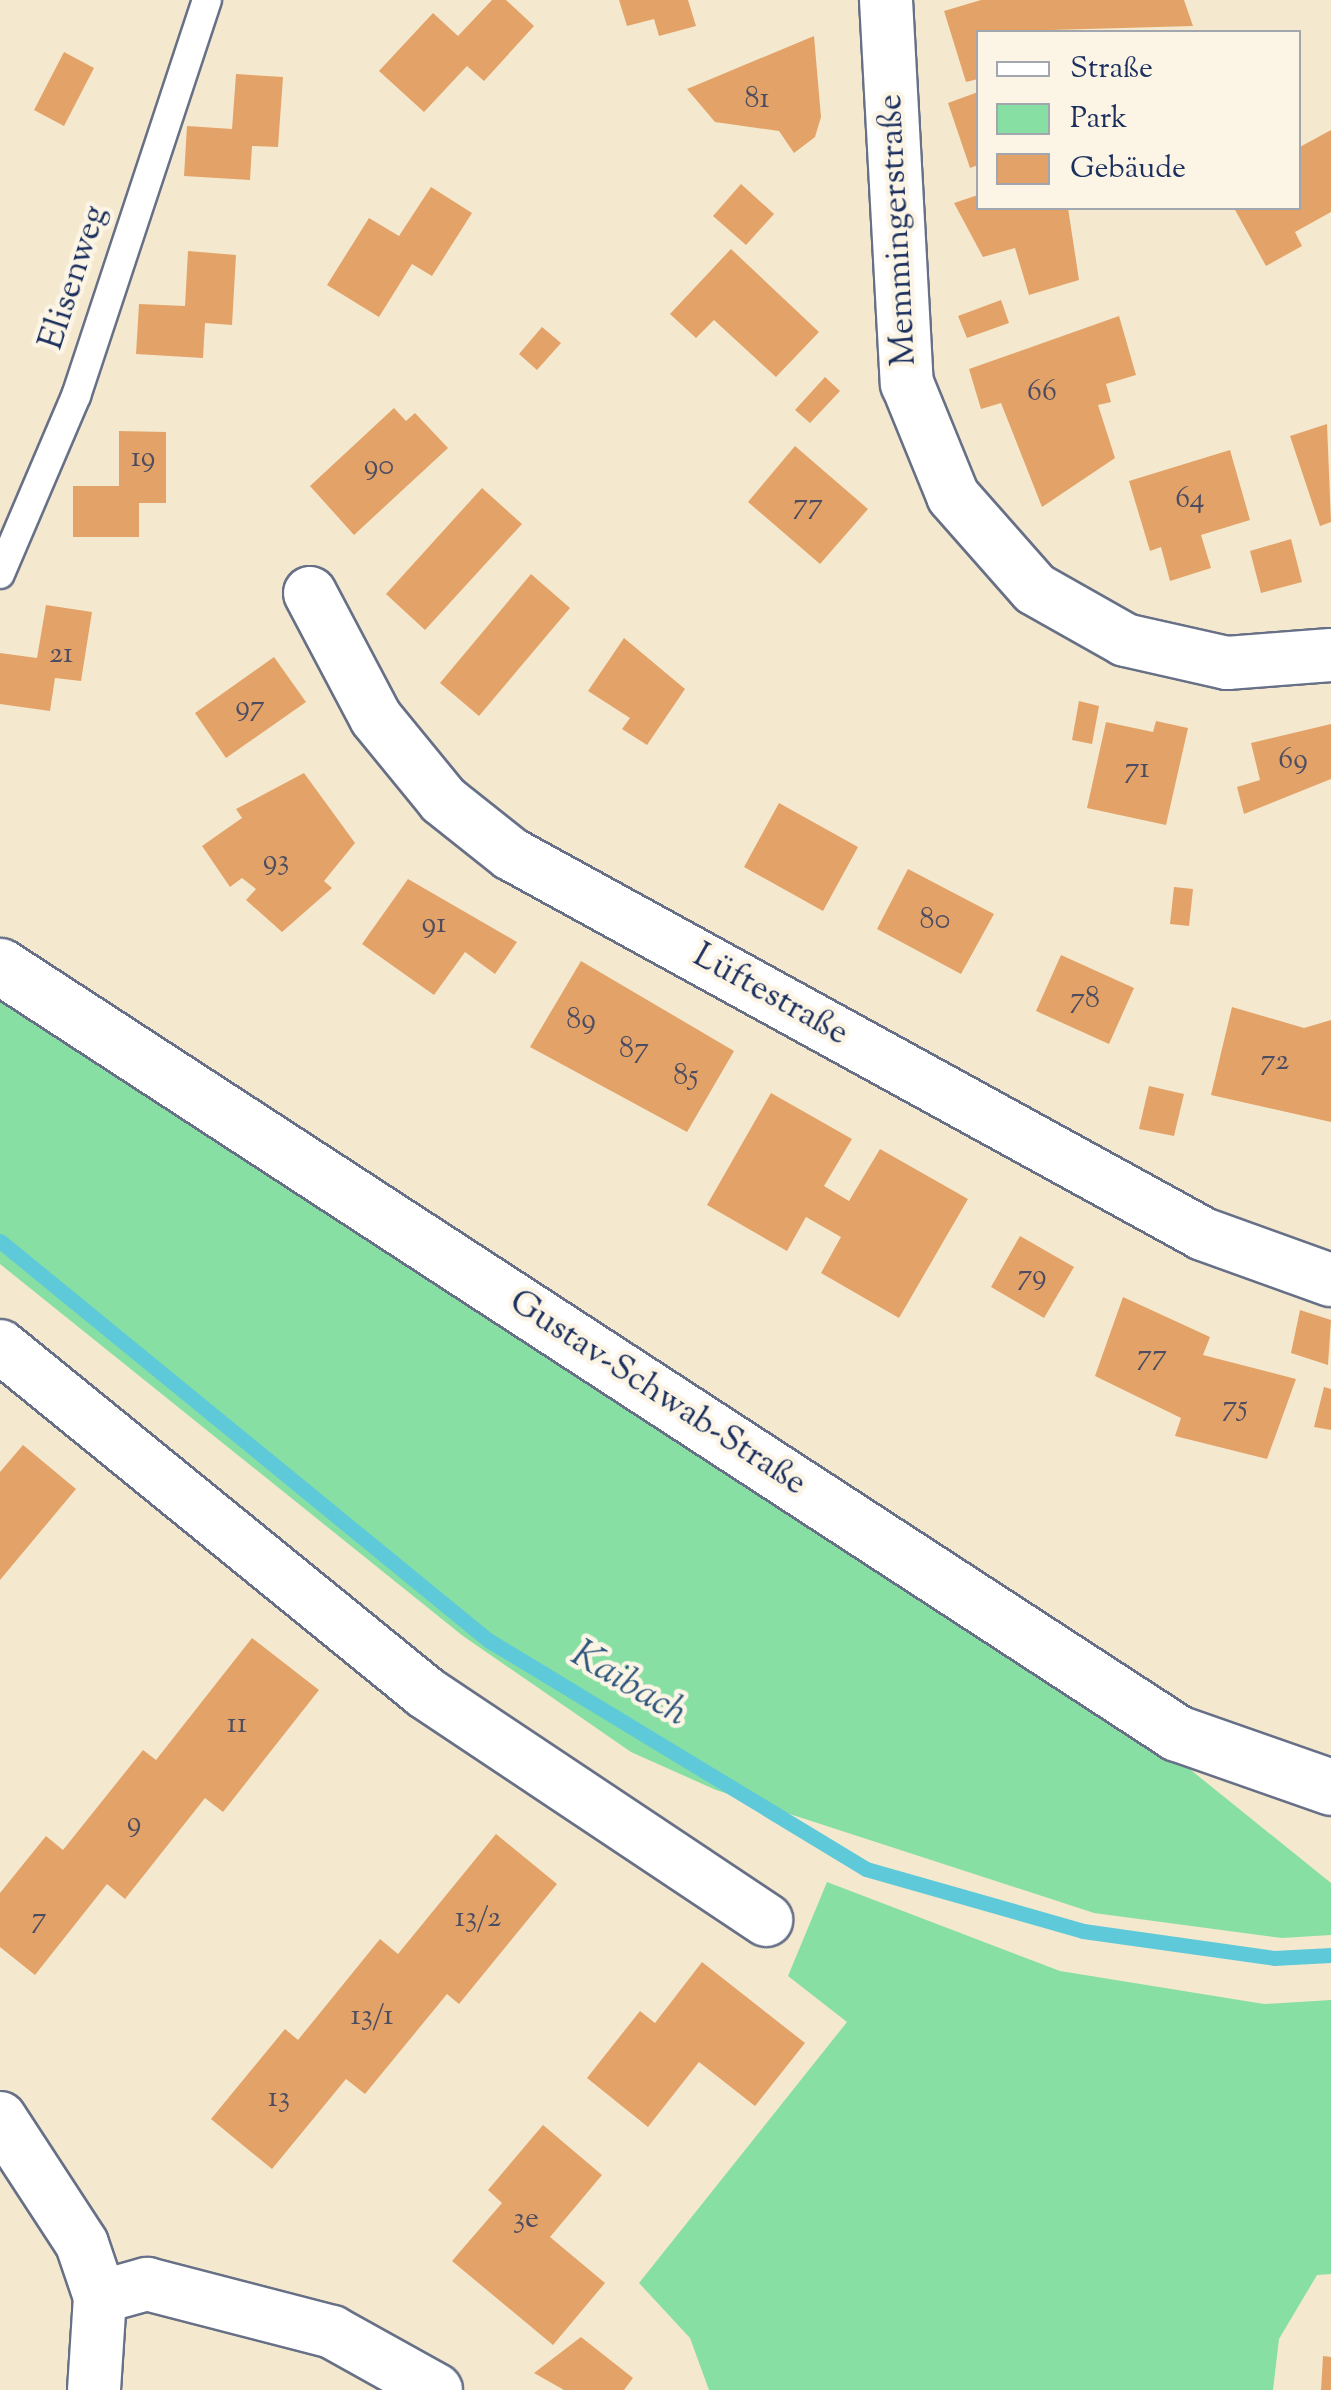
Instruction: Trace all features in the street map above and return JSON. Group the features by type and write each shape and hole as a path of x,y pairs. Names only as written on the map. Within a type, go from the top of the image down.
{"street":[{"name":"Memmingerstraße","path":"886,0 907,383 953,496 1035,589 1125,640 1226,663 1331,655"},
{"name":"Lüftestraße","path":"310,592 376,718 443,800 512,854 1203,1234 1331,1280"},
{"name":"Gustav-Schwab-Straße","path":"0,966 1177,1733 1331,1787"},
{"path":"0,1346 426,1693 766,1920"},
{"path":"0,2118 58,2198 100,2298 94,2390"},
{"path":"100,2298 147,2284 332,2332 436,2390"}],"lane":[{"name":"Elisenweg","path":"0,574 76,396 207,0"}],"green space":[{"path":"0,997 1171,1754 1331,1883 1331,1935 1282,1938 1094,1913 716,1790 631,1752 463,1636 0,1264"},
{"path":"827,1882 1060,1971 1264,2004 1331,2000 1331,2274 1317,2275 1279,2339 1273,2390 709,2390 690,2338 639,2283 847,2022 788,1976"}],"building":[{"path":"492,0 506,0 534,26 484,81 467,66 424,112 379,71 433,13 458,36"},
{"path":"619,0 688,0 696,26 659,36 654,19 627,26"},
{"path":"981,0 1184,0 1193,26 976,30 976,80 966,82 944,11"},
{"path":"814,36 821,117 815,137 794,153 779,131 715,122 687,89"},
{"path":"64,52 94,68 64,126 34,110"},
{"path":"236,74 283,77 278,147 252,146 250,180 184,176 187,126 232,129"},
{"path":"976,93 976,166 970,168 948,103"},
{"path":"1331,130 1331,212 1295,232 1302,246 1266,266 1235,210 1301,210 1301,146"},
{"path":"741,184 774,214 746,245 713,216"},
{"path":"431,187 472,213 432,276 412,264 379,317 327,285 369,218 399,236"},
{"path":"976,196 976,210 1068,210 1079,280 1029,295 1015,248 983,257 954,203"},
{"path":"731,249 819,332 776,377 714,320 696,338 670,314"},
{"path":"188,251 236,255 232,325 205,323 203,358 136,354 139,304 185,306"},
{"path":"1001,300 1009,323 967,338 958,316"},
{"path":"1119,316 1136,375 1106,384 1111,402 1098,405 1115,458 1042,507 1001,403 981,409 969,369"},
{"path":"542,327 561,343 537,370 519,354"},
{"path":"825,377 840,391 810,423 795,410"},
{"path":"394,408 406,421 415,413 448,448 354,535 310,486"},
{"path":"1327,424 1331,522 1320,526 1290,436"},
{"path":"119,431 166,432 166,503 139,503 139,537 73,537 73,486 119,486"},
{"path":"795,446 868,509 820,564 748,502"},
{"path":"1230,450 1250,520 1201,535 1211,568 1170,581 1161,547 1150,551 1129,481"},
{"path":"482,488 522,524 425,630 386,594"},
{"path":"1291,539 1302,582 1261,593 1250,551"},
{"path":"531,574 570,608 479,716 440,683"},
{"path":"46,605 92,612 81,681 55,678 50,711 0,704 0,653 37,658"},
{"path":"624,638 685,689 647,745 622,729 630,718 588,691"},
{"path":"274,657 306,702 226,758 195,713"},
{"path":"1079,701 1099,706 1092,744 1072,740"},
{"path":"1156,721 1188,728 1166,825 1087,808 1106,722 1153,732"},
{"path":"1331,724 1331,779 1244,814 1237,787 1260,780 1251,743"},
{"path":"304,773 355,843 324,881 332,888 282,932 246,900 256,889 242,878 230,887 202,846 242,818 236,809"},
{"path":"779,803 858,847 823,911 744,867"},
{"path":"908,869 994,914 961,974 877,929"},
{"path":"408,879 517,942 495,974 465,952 434,995 362,944"},
{"path":"1174,887 1193,889 1189,926 1170,924"},
{"path":"1061,955 1134,988 1109,1044 1036,1011"},
{"path":"581,961 734,1051 687,1132 530,1047"},
{"path":"1232,1007 1304,1028 1331,1020 1331,1122 1211,1095"},
{"path":"1149,1086 1184,1094 1174,1136 1139,1129"},
{"path":"771,1093 852,1139 824,1186 849,1201 880,1149 968,1199 899,1318 821,1273 841,1237 806,1217 787,1251 707,1205"},
{"path":"1020,1236 1074,1267 1044,1318 991,1287"},
{"path":"1123,1297 1210,1337 1203,1355 1296,1379 1267,1459 1175,1436 1181,1418 1095,1376"},
{"path":"1300,1310 1331,1320 1328,1365 1291,1353"},
{"path":"1324,1387 1331,1389 1331,1430 1314,1427"},
{"path":"23,1445 76,1489 0,1580 0,1472"},
{"path":"252,1638 319,1690 223,1812 205,1798 125,1899 107,1884 35,1975 0,1947 0,1893 46,1836 63,1850 143,1750 156,1760"},
{"path":"496,1834 557,1884 459,2004 447,1994 365,2094 346,2079 272,2169 211,2119 285,2029 298,2040 380,1939 398,1954"},
{"path":"702,1962 805,2043 755,2106 699,2062 648,2127 587,2078 640,2011 655,2023"},
{"path":"543,2125 602,2175 550,2237 605,2283 553,2345 452,2261 502,2203 488,2190"},
{"path":"581,2337 633,2378 624,2390 564,2390 534,2373"},
{"path":"1323,2356 1331,2357 1331,2390 1321,2390"}],"waterway":[{"name":"Kaibach","path":"0,1241 488,1640 866,1869 1083,1931 1274,1958 1331,1955"}]}
